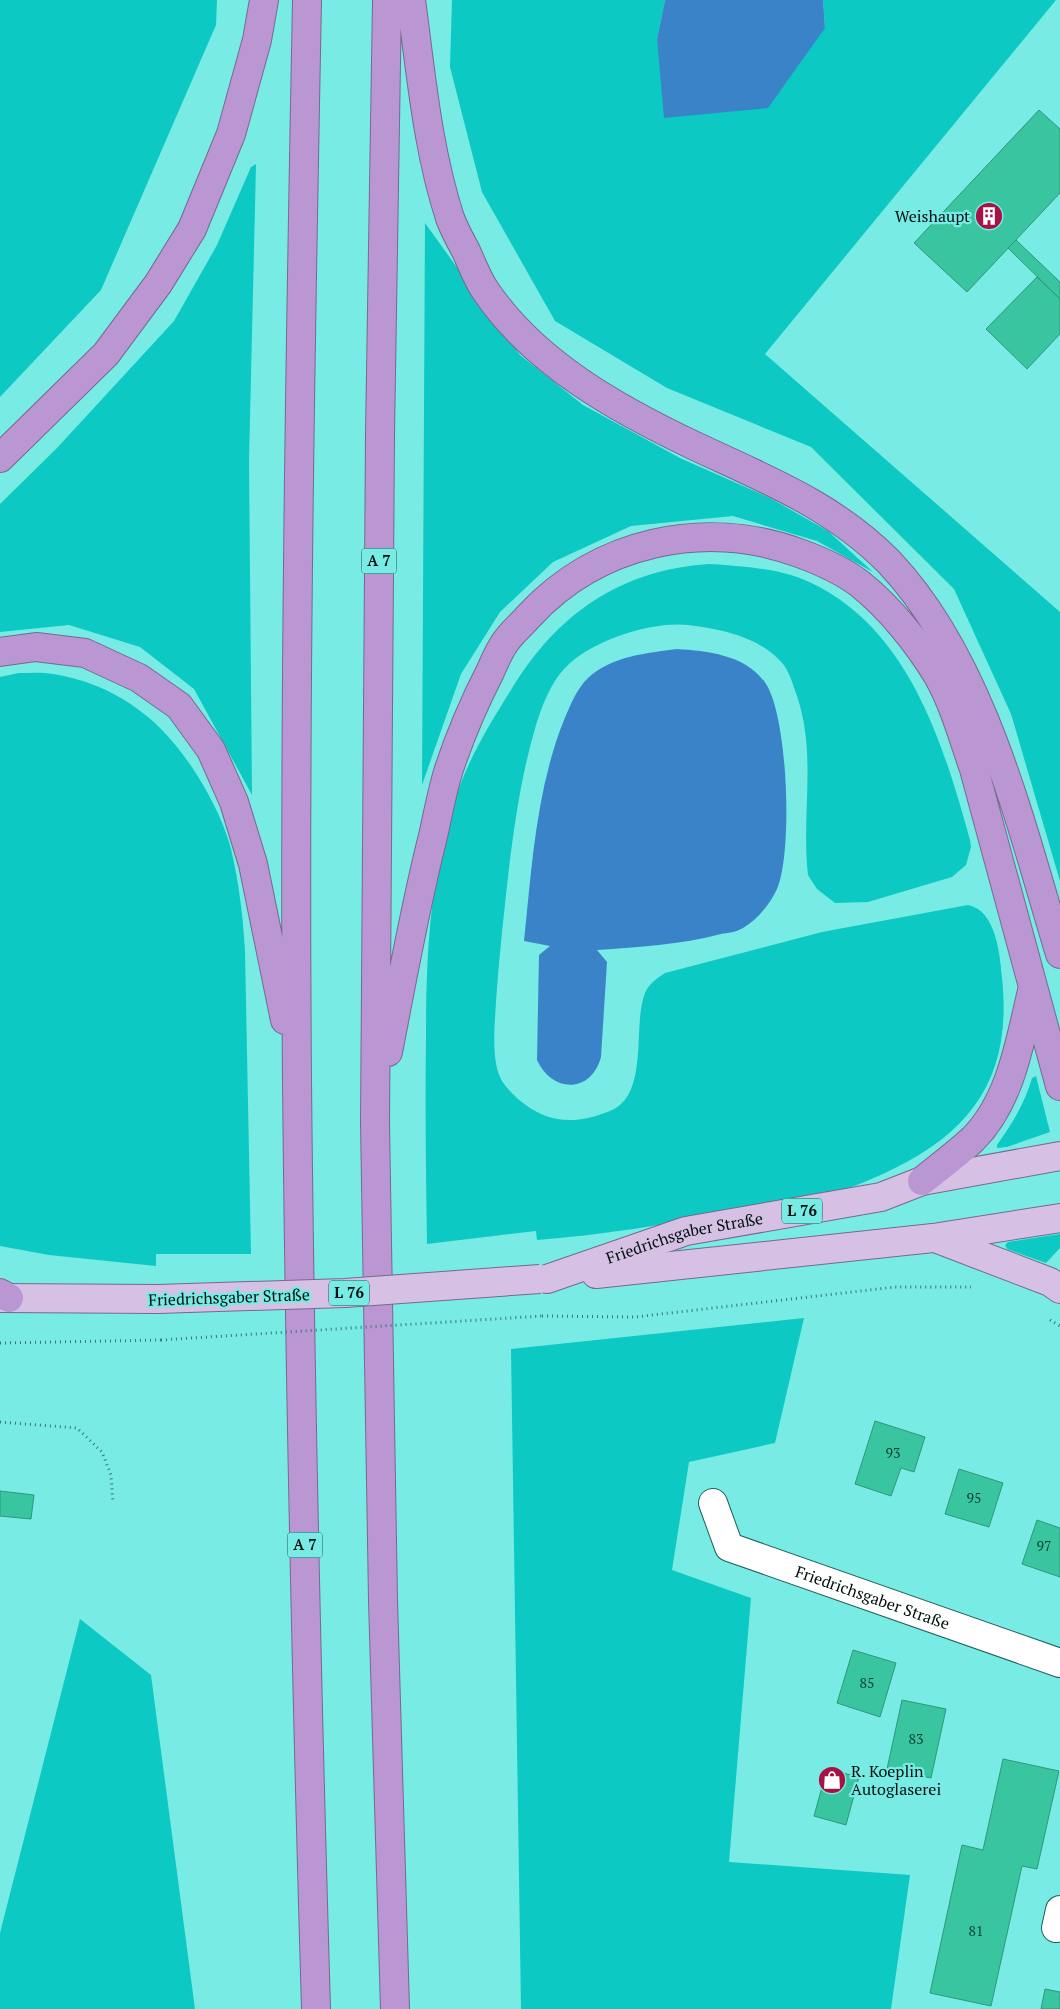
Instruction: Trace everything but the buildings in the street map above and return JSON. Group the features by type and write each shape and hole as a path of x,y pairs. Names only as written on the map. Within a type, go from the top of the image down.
{"highway":[{"path":"0,458 106,354 158,284 192,229 231,134 257,40 264,0"},
{"name":"A 7","path":"308,0 299,429 297,1080 308,1702 316,2009"},
{"name":"A 7","path":"387,0 380,445 375,1123 383,1600 395,2009"},
{"path":"411,0 432,152 451,221 484,289 520,333 594,393 652,425 820,506 851,527 889,563 921,601 942,634 982,715 1003,768 1060,954"},
{"path":"375,1123 414,913 449,770 477,696 505,643 538,607 579,573 618,554 659,542 693,537 730,538 779,546 826,563 859,583 887,609 918,647 939,678 958,722 974,769 1060,1086"},
{"path":"0,652 36,647 85,653 139,678 179,706 211,750 234,802 253,864 297,1080"},
{"path":"922,1181 974,1138 996,1107 1016,1058 1033,987"}],"main road":[{"name":"Friedrichsgaber Straße","path":"543,1279 686,1231 881,1197 922,1181 1060,1156"},
{"name":"Friedrichsgaber Straße","path":"3,1296 158,1299 345,1293 543,1279 933,1238 1060,1218"},
{"name":"Friedrichsgaber Straße","path":"933,1238 1050,1282 1060,1289"}],"street":[{"name":"Friedrichsgaber Straße","path":"713,1503 729,1547 1060,1663"}],"path":[{"path":"0,1343 161,1340 542,1316 635,1318 895,1287 974,1287"},
{"path":"0,1422 77,1428 102,1452 112,1474 113,1503"}],"shaded area":[{"path":"0,0 217,0 216,25 101,290 0,397"},
{"path":"452,0 665,0 657,39 825,28 823,0 1056,0 765,354 1060,612 1060,881 1011,714 954,589 811,447 667,388 555,321 482,192 450,67"},
{"path":"665,0 823,0 825,28 768,108 664,118 657,39"},
{"path":"256,164 249,461 252,795 194,689 140,647 69,625 0,632 0,504 57,448 174,321 217,245 251,167"},
{"path":"425,223 520,355 583,405 680,458 770,498 828,531 873,572 817,541 733,516 631,526 553,562 500,612 461,674 422,785"},
{"path":"709,564 771,570 807,581 842,601 871,627 896,657 916,691 933,727 970,840 971,847 966,865 952,877 868,902 835,903 817,889 808,875 806,853 806,740 797,696 783,664 764,647 740,636 688,625 657,626 605,641 576,658 555,680 541,710 527,760 511,850 497,984 494,1029 495,1060 502,1080 518,1099 540,1113 562,1120 585,1119 597,1116 610,1111 622,1103 631,1090 638,1058 641,1007 645,993 665,973 822,932 968,905 985,915 991,924 1000,958 1004,1012 1001,1042 994,1069 982,1094 967,1116 946,1136 922,1153 893,1169 837,1191 786,1203 611,1232 537,1240 536,1231 427,1244 426,1006 429,940 432,908 443,843 451,811 462,780 485,734 529,663 570,618 619,586 677,568"},
{"path":"677,649 726,656 738,661 758,674 766,684 773,701 779,725 786,785 785,846 782,871 777,889 767,906 753,921 741,929 706,938 675,943 597,950 607,962 601,1057 596,1069 589,1078 571,1085 561,1083 552,1079 537,1060 539,955 550,946 524,941 536,829 547,774 564,720 577,692 588,678 597,671 619,660 642,654"},
{"path":"19,673 49,673 77,679 120,697 139,710 156,724 187,760 205,788 222,823 231,849 236,874 245,951 251,1254 156,1254 156,1266 49,1255 0,1246 0,677"},
{"path":"1036,1076 1050,1132 1007,1147 997,1148 997,1145 1022,1105 1032,1078"},
{"path":"1060,1234 1060,1248 1046,1263 1007,1249 1005,1245 1008,1242"},
{"path":"804,1318 775,1443 689,1462 672,1570 751,1598 729,1862 910,1875 891,2009 521,2009 511,1349"},
{"path":"80,1619 151,1675 195,2009 0,2009 0,1933"}],"place":[{"name":"Weishaupt","path":"989,216"},
{"name":"R. Koeplin Autoglaserei","path":"832,1780"}]}
